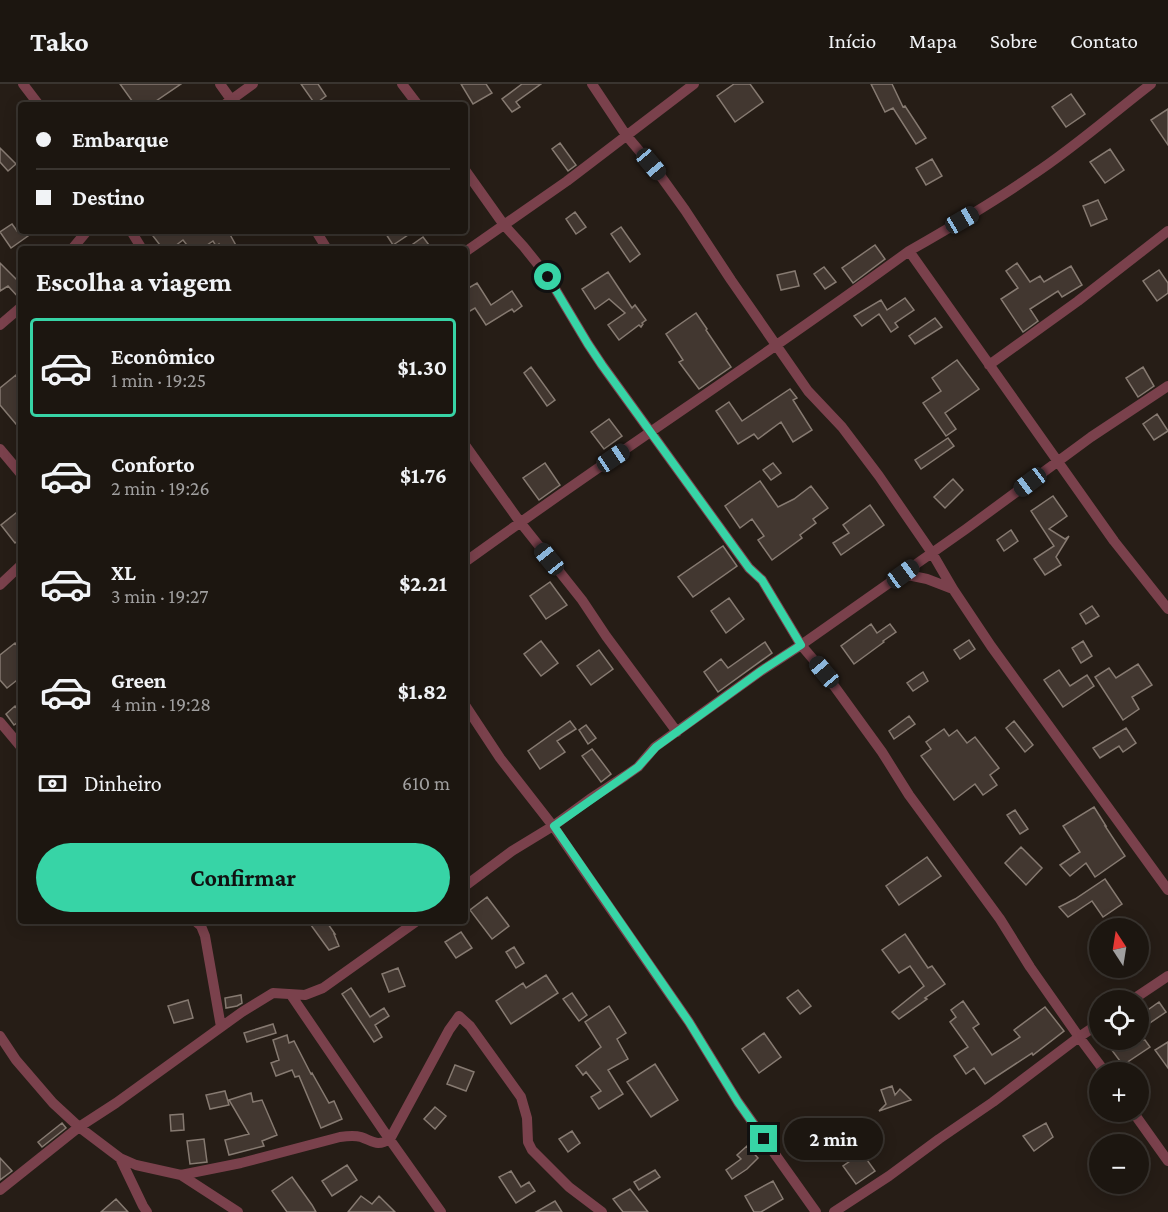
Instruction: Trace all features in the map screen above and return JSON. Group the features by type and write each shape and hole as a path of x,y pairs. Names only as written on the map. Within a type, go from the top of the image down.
{"street":[{"path":"23,84 37,102"},
{"path":"220,84 229,102"},
{"path":"231,102 253,84"},
{"path":"402,84 416,102"},
{"path":"592,84 626,135 662,177 808,391 842,427 879,476 1032,704 1168,890"},
{"path":"468,250 567,181 694,84"},
{"path":"468,560 776,344 839,303 909,251 980,210 1035,174 1151,84"},
{"path":"468,174 504,225 548,277 588,344 650,433 749,568 762,580 801,645 824,672 882,752 915,804 995,911 1030,967 1097,1062"},
{"path":"989,365 1078,301 1168,231"},
{"path":"74,246 84,234"},
{"path":"909,251 1114,541 1168,609"},
{"path":"0,325 18,310"},
{"path":"468,884 512,851 554,826 638,767 656,747 761,671 903,574 1091,437 1168,386"},
{"path":"0,449 18,470"},
{"path":"468,449 520,522 582,600 610,643 677,732"},
{"path":"0,585 18,568"},
{"path":"903,574 927,579 953,589"},
{"path":"468,710 500,758 554,826 689,1022 738,1102 816,1212"},
{"path":"0,722 18,743"},
{"path":"199,924 205,936 221,1027"},
{"path":"0,1190 79,1127 269,995 279,993 305,995 323,988 402,925"},
{"path":"1147,990 1168,976"},
{"path":"291,995 441,1212"},
{"path":"181,1175 241,1163 340,1137 356,1136 378,1144 383,1143 390,1139 454,1020 460,1016 470,1026 521,1097 527,1118 528,1142 532,1150 570,1187 602,1212"},
{"path":"834,1212 993,1102 1089,1030"},
{"path":"0,1036 16,1060 53,1102 79,1127 120,1158 136,1165 181,1175 238,1212"},
{"path":"1140,1122 1168,1161"},
{"path":"120,1158 147,1212"}],"building":[{"path":"120,84 181,84 154,102 133,102"},
{"path":"301,84 318,84 326,96 318,102 314,102"},
{"path":"461,84 486,84 492,93 473,104"},
{"path":"522,84 541,84 516,102 520,107 512,112 502,99"},
{"path":"734,84 750,84 763,102 735,122 717,96"},
{"path":"871,84 892,84 903,107 905,106 926,138 916,144 893,108 885,112"},
{"path":"1071,94 1085,114 1066,127 1052,107"},
{"path":"1168,109 1168,145 1151,120"},
{"path":"560,143 576,165 568,171 552,149"},
{"path":"0,148 16,164 8,171 0,162"},
{"path":"1110,149 1124,170 1105,183 1090,162"},
{"path":"932,159 942,176 926,185 916,168"},
{"path":"1098,200 1107,219 1091,226 1083,206"},
{"path":"575,212 586,227 576,234 566,219"},
{"path":"12,224 18,234 31,234 11,248 0,232"},
{"path":"621,227 640,254 630,262 611,234"},
{"path":"156,234 230,234 236,246 220,246 219,244 216,246 213,241 206,246 188,246 183,240 175,246 161,246 153,236"},
{"path":"386,234 410,234 393,245"},
{"path":"423,237 430,246 410,246"},
{"path":"875,245 885,259 853,283 842,268"},
{"path":"0,263 18,281 18,297 8,286 0,291"},
{"path":"1017,263 1030,282 1040,276 1044,282 1071,266 1082,285 1062,297 1058,291 1030,309 1038,321 1023,332 1001,299 1018,288 1006,271"},
{"path":"824,267 836,282 825,289 814,274"},
{"path":"1159,270 1168,283 1168,293 1157,301 1143,281"},
{"path":"795,271 799,286 781,290 777,275"},
{"path":"608,272 632,308 635,305 646,320 641,327 639,325 619,340 608,325 625,313 609,299 595,309 582,289"},
{"path":"477,283 491,305 512,291 522,306 514,312 512,309 486,325 475,308 468,312 468,288"},
{"path":"905,298 914,310 895,323 898,327 891,332 879,314 862,326 854,316 881,300 887,310"},
{"path":"696,313 731,367 699,389 679,362 683,360 666,334"},
{"path":"935,318 942,327 915,344 909,336"},
{"path":"957,360 979,389 945,413 956,429 946,436 923,403 941,391 932,378"},
{"path":"531,367 555,400 547,406 524,373"},
{"path":"1143,367 1154,386 1138,397 1126,378"},
{"path":"16,375 18,377 18,426 0,405 0,388"},
{"path":"790,389 797,398 793,400 812,430 793,442 781,422 758,439 754,434 738,444 716,411 729,402 742,421"},
{"path":"1157,414 1168,431 1154,440 1143,424"},
{"path":"609,419 622,436 604,449 591,432"},
{"path":"948,438 954,446 921,469 915,460"},
{"path":"545,463 560,485 539,500 523,478"},
{"path":"773,463 781,473 771,480 763,470"},
{"path":"953,479 963,490 945,508 934,497"},
{"path":"760,481 778,507 794,499 811,486 828,508 813,519 816,523 800,535 802,538 772,560 758,540 764,536 752,519 740,528 725,506"},
{"path":"1053,496 1067,516 1049,529 1065,539 1069,536 1056,557 1061,565 1045,575 1034,559 1054,546 1031,511"},
{"path":"870,505 884,525 841,555 833,543 849,533 843,525"},
{"path":"18,511 18,540 15,543 1,525"},
{"path":"1011,530 1018,541 1004,551 997,540"},
{"path":"723,546 737,566 693,597 678,577"},
{"path":"550,582 567,605 546,619 530,596"},
{"path":"729,598 744,619 726,633 711,611"},
{"path":"1092,606 1099,616 1086,624 1080,614"},
{"path":"871,624 877,633 890,624 896,632 854,664 841,646"},
{"path":"969,640 975,649 960,659 954,650"},
{"path":"541,641 558,663 541,676 524,654"},
{"path":"1083,641 1092,656 1081,663 1072,648"},
{"path":"765,642 772,653 718,692 704,672 721,659 728,668"},
{"path":"15,643 18,647 18,679 7,688 0,680 0,655"},
{"path":"599,650 613,669 591,685 577,666"},
{"path":"1138,664 1152,685 1132,697 1139,709 1123,720 1095,677 1109,668 1116,678"},
{"path":"1059,670 1070,686 1087,675 1094,686 1063,707 1044,680"},
{"path":"923,672 928,681 913,691 907,683"},
{"path":"15,706 18,710 18,722 14,725 6,714"},
{"path":"909,716 915,724 894,739 889,731"},
{"path":"570,721 576,729 557,741 565,752 540,769 528,751"},
{"path":"1014,721 1033,745 1025,752 1006,728"},
{"path":"586,725 596,738 588,744 579,730"},
{"path":"1126,728 1136,743 1123,752 1119,746 1100,758 1093,748"},
{"path":"944,729 949,736 957,730 967,743 975,737 999,768 990,775 997,785 983,795 975,784 954,800 921,756 931,749 926,742"},
{"path":"592,749 611,774 601,782 582,756"},
{"path":"1094,807 1125,856 1095,877 1086,863 1070,876 1060,865 1080,852 1063,826"},
{"path":"1015,810 1028,829 1020,834 1007,815"},
{"path":"1021,847 1042,868 1026,885 1005,863"},
{"path":"927,857 941,876 899,905 886,886"},
{"path":"1105,879 1122,904 1103,917 1092,901 1068,917 1059,907 1075,899"},
{"path":"487,897 509,926 492,939 470,910"},
{"path":"310,924 328,924 339,946 329,950"},
{"path":"461,932 472,948 456,958 445,942"},
{"path":"905,934 928,968 932,966 945,984 899,1019 892,1012 924,986 910,966 899,973 882,950"},
{"path":"514,947 524,963 516,968 506,952"},
{"path":"398,968 405,986 389,992 382,974"},
{"path":"546,975 558,993 511,1024 496,1001 523,983 526,988"},
{"path":"351,988 370,1017 384,1008 389,1016 375,1025 382,1037 374,1042 342,994"},
{"path":"798,990 811,1006 800,1014 787,998"},
{"path":"572,993 587,1015 579,1021 563,999"},
{"path":"241,995 242,1003 226,1008 225,998"},
{"path":"188,1000 193,1018 174,1023 168,1006"},
{"path":"963,1001 979,1024 973,1028 992,1055 1020,1037 1014,1030 1045,1007 1064,1031 1033,1055 1032,1053 985,1084 974,1068 966,1074 954,1056 968,1047 950,1022 956,1017 951,1010"},
{"path":"1159,1002 1166,1012 1149,1024 1149,1009"},
{"path":"609,1006 626,1033 617,1039 628,1059 608,1070 623,1094 599,1109 591,1097 601,1091 586,1072 583,1075 576,1066 601,1047 585,1022"},
{"path":"273,1024 276,1033 247,1042 244,1033"},
{"path":"764,1033 781,1057 759,1073 742,1049"},
{"path":"287,1035 289,1043 294,1041 329,1103 334,1101 342,1119 321,1128 299,1076 295,1077 292,1070 276,1076 271,1063 279,1060 273,1040"},
{"path":"1168,1042 1168,1068 1155,1050"},
{"path":"1112,1050 1146,1050 1128,1062 1121,1062"},
{"path":"655,1064 678,1100 651,1117 627,1082"},
{"path":"455,1065 474,1072 466,1091 447,1084"},
{"path":"892,1086 895,1095 900,1089 911,1100 879,1111 886,1104 881,1090"},
{"path":"225,1091 229,1105 210,1109 206,1095"},
{"path":"251,1093 253,1102 262,1100 277,1135 262,1141 264,1146 229,1155 225,1140 249,1134 229,1100"},
{"path":"435,1107 446,1116 435,1129 424,1119"},
{"path":"183,1114 184,1130 171,1131 170,1115"},
{"path":"843,1121 848,1133 836,1138 837,1141 824,1144 818,1130"},
{"path":"62,1123 66,1128 42,1147 38,1142"},
{"path":"1046,1123 1053,1137 1034,1151 1023,1136"},
{"path":"572,1131 580,1143 568,1152 559,1139"},
{"path":"204,1139 207,1162 190,1164 187,1141"},
{"path":"747,1146 758,1158 732,1179 726,1170 741,1159 737,1155"},
{"path":"862,1153 875,1171 856,1184 843,1166"},
{"path":"0,1158 12,1171 0,1180"},
{"path":"347,1165 357,1180 332,1196 322,1181"},
{"path":"655,1170 660,1177 639,1190 634,1182"},
{"path":"511,1171 521,1187 529,1182 535,1191 516,1203 499,1177"},
{"path":"292,1177 316,1212 287,1212 272,1191"},
{"path":"773,1181 783,1199 761,1212 754,1212 745,1196"},
{"path":"630,1189 648,1212 623,1212 613,1199"},
{"path":"361,1196 372,1204 379,1196 395,1212 348,1212"},
{"path":"116,1199 128,1212 101,1212"},
{"path":"555,1201 562,1212 536,1212"}],"route":[{"path":"548,277 602,365 749,568 762,580 801,645 656,747 638,767 554,826 689,1022 738,1102 764,1139"}]}
